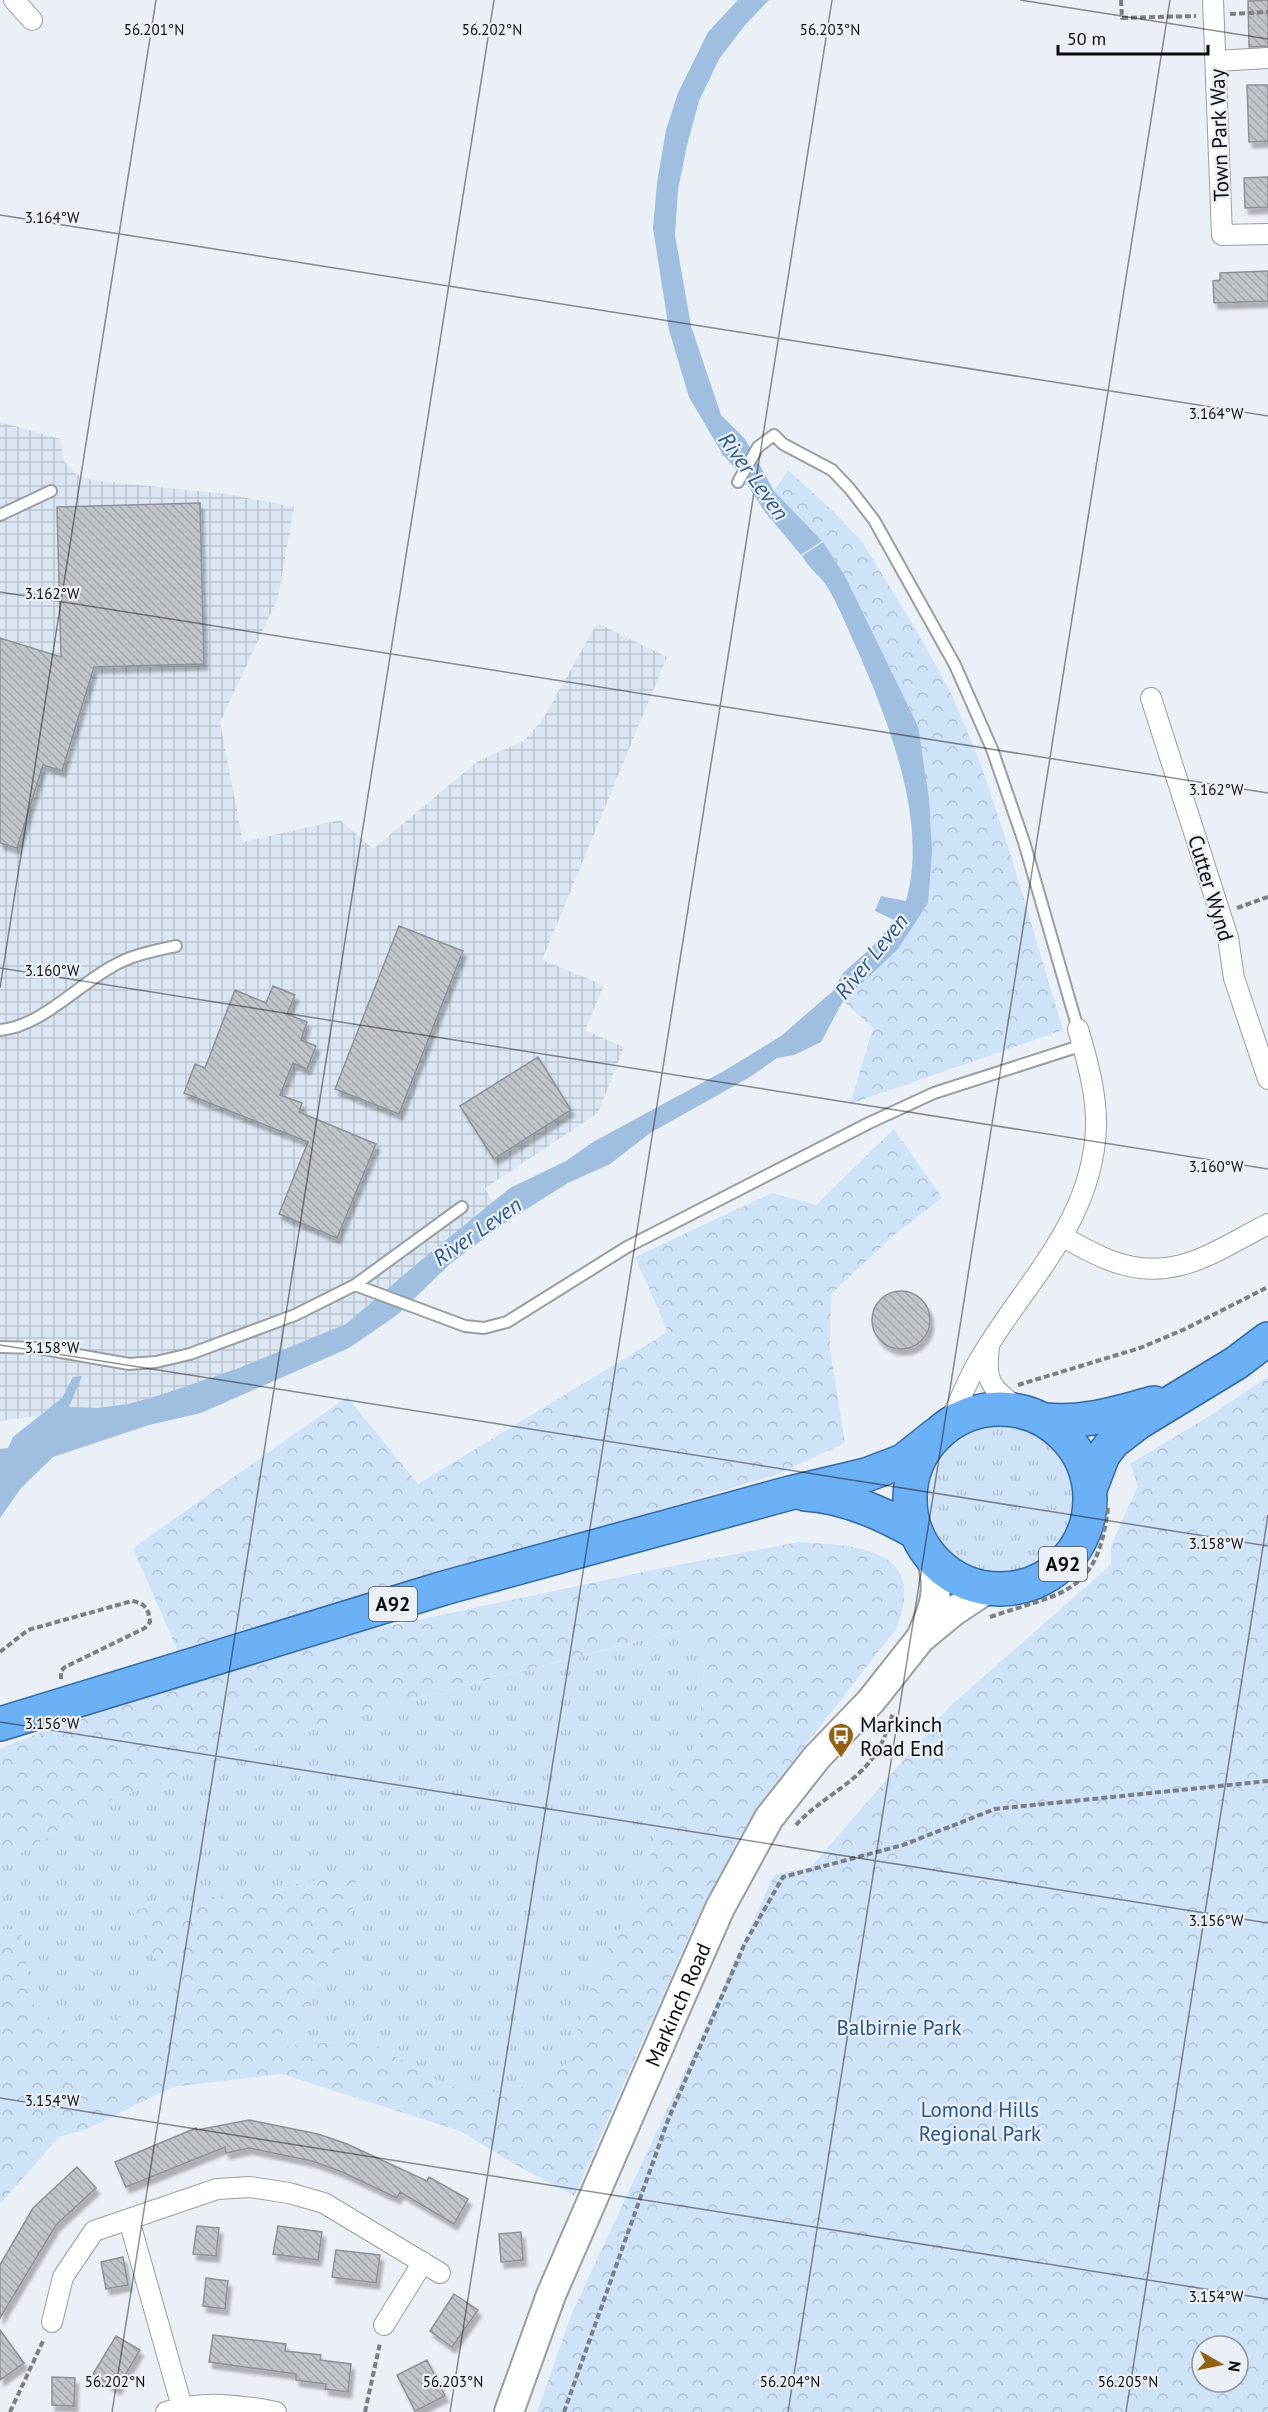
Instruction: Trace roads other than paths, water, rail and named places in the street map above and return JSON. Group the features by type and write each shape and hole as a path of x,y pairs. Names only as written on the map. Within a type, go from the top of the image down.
{"highway":[{"name":"A92","path":"942,1430 921,1455 911,1480 909,1506 915,1532 933,1560 948,1574 967,1584 987,1604 1015,1589 1041,1580 1063,1564 1080,1542 1089,1516 1100,1495 1102,1455 1113,1442 1139,1422 1236,1363 1268,1339"},
{"name":"A92","path":"0,1724 444,1588 790,1493 866,1475 903,1461 957,1419 978,1411 1028,1407 1068,1422 1098,1418 1192,1390"},
{"name":"A92","path":"1028,1407 1062,1432 1076,1449 1100,1495"},
{"name":"A92","path":"790,1493 825,1495 888,1516 915,1532"}],"main road":[{"name":"Markinch Road","path":"920,1639 937,1597 938,1580 933,1560"},
{"name":"Markinch Road","path":"509,2412 551,2295 720,1908 769,1818 817,1757 871,1701 920,1639 954,1611 987,1604"}],"street":[{"path":"14,0 32,20"},
{"name":"Town Park Way","path":"1214,8 1222,235 1268,234"},
{"path":"1216,61 1268,58"},
{"name":"Cutter Wynd","path":"1151,698 1221,914 1228,938 1234,978 1268,1079"},
{"path":"942,1430 989,1344 1063,1237 1082,1194 1093,1157 1096,1126 1093,1095 1080,1037"},
{"path":"1063,1237 1106,1260 1153,1270 1192,1262 1268,1224"},
{"path":"989,1344 988,1379 995,1389 1028,1407"},
{"path":"52,2322 63,2277 94,2231 217,2189 250,2187 288,2193 324,2203 440,2273"},
{"path":"129,2220 174,2409 241,2404 276,2412"},
{"path":"384,2325 423,2262"}],"lane":[{"path":"355,1285 465,1326 484,1328 507,1322 627,1247 868,1123 934,1093 1080,1037 1024,842 992,748 939,635 873,520 850,489 832,470 783,444 774,435 758,447 738,483"},
{"path":"0,515 51,491"},
{"path":"0,1030 13,1029 35,1019 113,965 138,955 176,946"},
{"path":"0,1347 38,1348 129,1364 156,1362 190,1354 295,1315 355,1285 462,1207"}],"water":[{"name":"River Leven","path":"738,0 769,0 745,25 719,59 699,101 678,190 675,235 691,326 721,415 745,439 774,491 822,541 801,555 765,512 741,475 723,455 689,397 669,330 653,228 657,183 666,130 678,93 708,32"},
{"name":"River Leven","path":"823,542 845,576 918,726 929,799 932,851 928,903 898,949 843,1001 821,1042 794,1055 777,1058 750,1077 650,1133 610,1164 568,1183 503,1224 450,1264 397,1315 349,1348 201,1413 149,1425 53,1457 21,1488 0,1518 0,1449 8,1448 13,1437 62,1398 73,1377 82,1376 69,1407 98,1408 128,1404 239,1368 346,1324 510,1188 566,1161 593,1142 724,1071 781,1036 833,991 843,973 873,946 894,920 875,911 881,896 906,901 912,871 909,809 894,746 861,658 828,588 802,556"}],"place":[{"name":"Markinch Road End","path":"841,1759"}],"park label":[{"name":"Balbirnie Park","path":"899,2027"},
{"name":"Lomond Hills Regional Park","path":"980,2121"}]}
